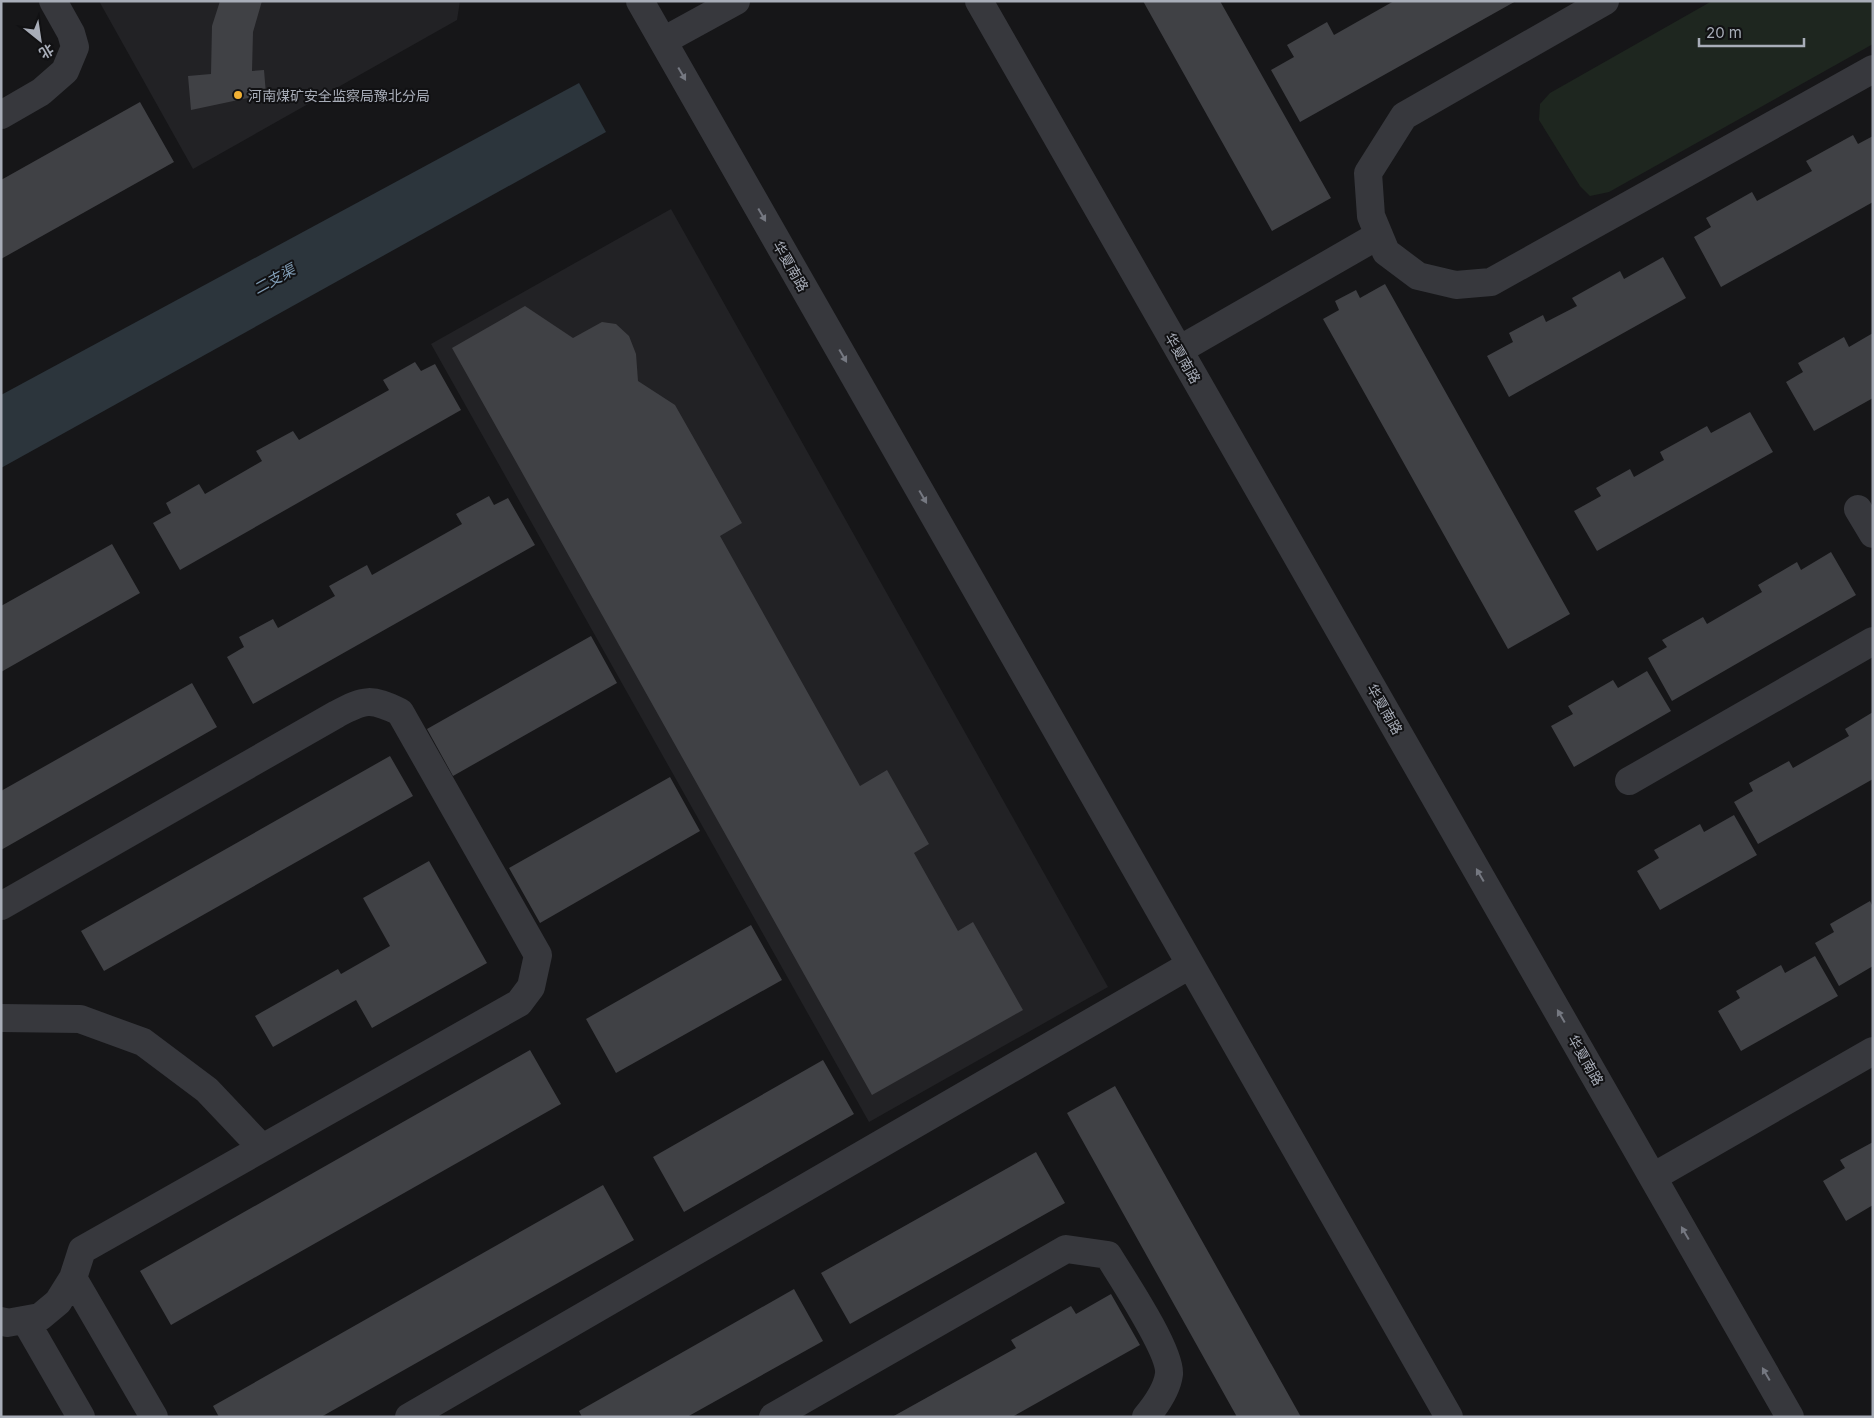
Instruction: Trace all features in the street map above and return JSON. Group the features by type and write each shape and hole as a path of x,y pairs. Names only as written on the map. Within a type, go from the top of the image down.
{"street":[{"path":"1,114 41,92 65,71 75,47 71,33 53,1"},
{"name":"华夏南路","path":"640,1 1449,1417"},
{"path":"663,41 736,1"},
{"name":"华夏南路","path":"979,1 1790,1417"},
{"path":"1605,1 1404,116 1368,173 1371,216 1386,252 1418,276 1456,285 1491,282 1873,68"},
{"path":"1179,350 1379,235"},
{"path":"1858,508 1873,534"},
{"path":"1629,782 1873,641"},
{"path":"1,906 358,703 379,702 400,712 538,955 532,987 518,1002 82,1250 73,1278 58,1302 40,1317 13,1321 81,1417"},
{"path":"409,1417 1190,965"},
{"path":"1,1018 80,1020 143,1042 207,1090 262,1148"},
{"path":"1653,1177 1873,1051"},
{"path":"773,1417 1066,1248 1108,1255 1164,1352 1169,1373 1159,1402 1146,1417"},
{"path":"73,1278 154,1417"}],"shaded area":[{"name":"河南煤矿安全监察局豫北分局","path":"99,1 460,1 457,20 193,169"},
{"path":"1712,1 1873,1 1873,44 1609,192 1590,196 1580,186 1539,120 1540,104 1550,93"},
{"path":"671,209 1108,987 869,1122 431,344"}],"water":[{"name":"二支渠","path":"579,83 606,132 1,468 1,395"}],"building":[{"path":"220,1 262,1 253,32 252,71 264,70 266,94 191,110 188,76 211,74 212,26"},
{"path":"1143,1 1220,1 1331,198 1272,231"},
{"path":"1394,1 1516,1 1300,122 1271,70 1294,57 1287,45 1327,22 1334,35"},
{"path":"140,102 174,162 1,259 1,180"},
{"path":"1853,135 1858,144 1873,136 1873,202 1721,287 1694,237 1711,227 1706,218 1752,192 1757,201 1812,171 1806,161"},
{"path":"1663,257 1686,298 1509,397 1487,356 1513,342 1509,333 1543,315 1546,322 1577,306 1572,298 1620,271 1624,279"},
{"path":"1385,284 1570,614 1508,649 1323,319 1339,310 1335,301 1356,290 1360,298"},
{"path":"525,306 573,338 602,322 616,324 629,336 636,354 638,381 675,405 742,523 720,536 860,786 887,770 929,844 914,853 958,931 973,922 1023,1010 872,1095 452,348"},
{"path":"1873,333 1873,398 1814,431 1786,382 1803,372 1798,363 1844,337 1849,347"},
{"path":"415,362 421,371 435,364 461,410 180,570 153,523 171,513 166,503 199,484 205,494 262,461 256,451 293,431 299,440 389,390 383,380"},
{"path":"1750,412 1773,452 1597,551 1574,511 1601,496 1596,488 1630,469 1634,477 1664,460 1660,452 1707,426 1711,433"},
{"path":"489,496 494,505 508,498 535,545 253,704 227,657 244,647 239,637 273,619 278,628 335,596 329,586 367,565 372,575 462,524 456,514"},
{"path":"112,544 140,593 1,672 1,606"},
{"path":"1831,552 1856,595 1672,701 1648,658 1667,647 1662,640 1703,617 1707,624 1762,592 1758,585 1797,562 1801,570"},
{"path":"591,636 617,683 453,776 427,729"},
{"path":"1647,671 1671,711 1574,767 1551,726 1573,714 1568,706 1613,680 1618,688"},
{"path":"192,683 217,727 1,850 1,791"},
{"path":"1873,712 1873,779 1758,844 1734,802 1753,791 1749,783 1789,761 1793,768 1849,736 1845,729"},
{"path":"390,756 413,796 104,971 81,931"},
{"path":"670,777 700,831 540,923 509,868"},
{"path":"1734,815 1757,855 1660,910 1637,871 1659,858 1654,850 1700,824 1704,832"},
{"path":"429,861 487,963 372,1028 356,1000 273,1047 255,1016 338,969 341,974 390,946 363,898"},
{"path":"1870,901 1873,907 1873,966 1839,986 1815,943 1834,932 1830,924"},
{"path":"751,925 782,980 616,1073 586,1019"},
{"path":"1815,956 1838,996 1741,1051 1718,1011 1740,998 1736,991 1781,965 1785,973"},
{"path":"530,1050 561,1104 171,1325 140,1271"},
{"path":"823,1060 854,1114 684,1212 653,1157"},
{"path":"1115,1086 1301,1417 1237,1417 1067,1113"},
{"path":"1873,1142 1873,1205 1846,1221 1823,1181 1845,1168 1840,1160"},
{"path":"1036,1152 1065,1203 850,1324 821,1273"},
{"path":"603,1185 634,1240 321,1417 219,1417 213,1406"},
{"path":"794,1289 823,1341 687,1417 582,1417 579,1411"},
{"path":"1111,1294 1140,1345 1012,1417 892,1417 1016,1348 1011,1340 1071,1306 1076,1314"}],"place":[{"name":"河南煤矿安全监察局豫北分局","path":"238,95"}]}
